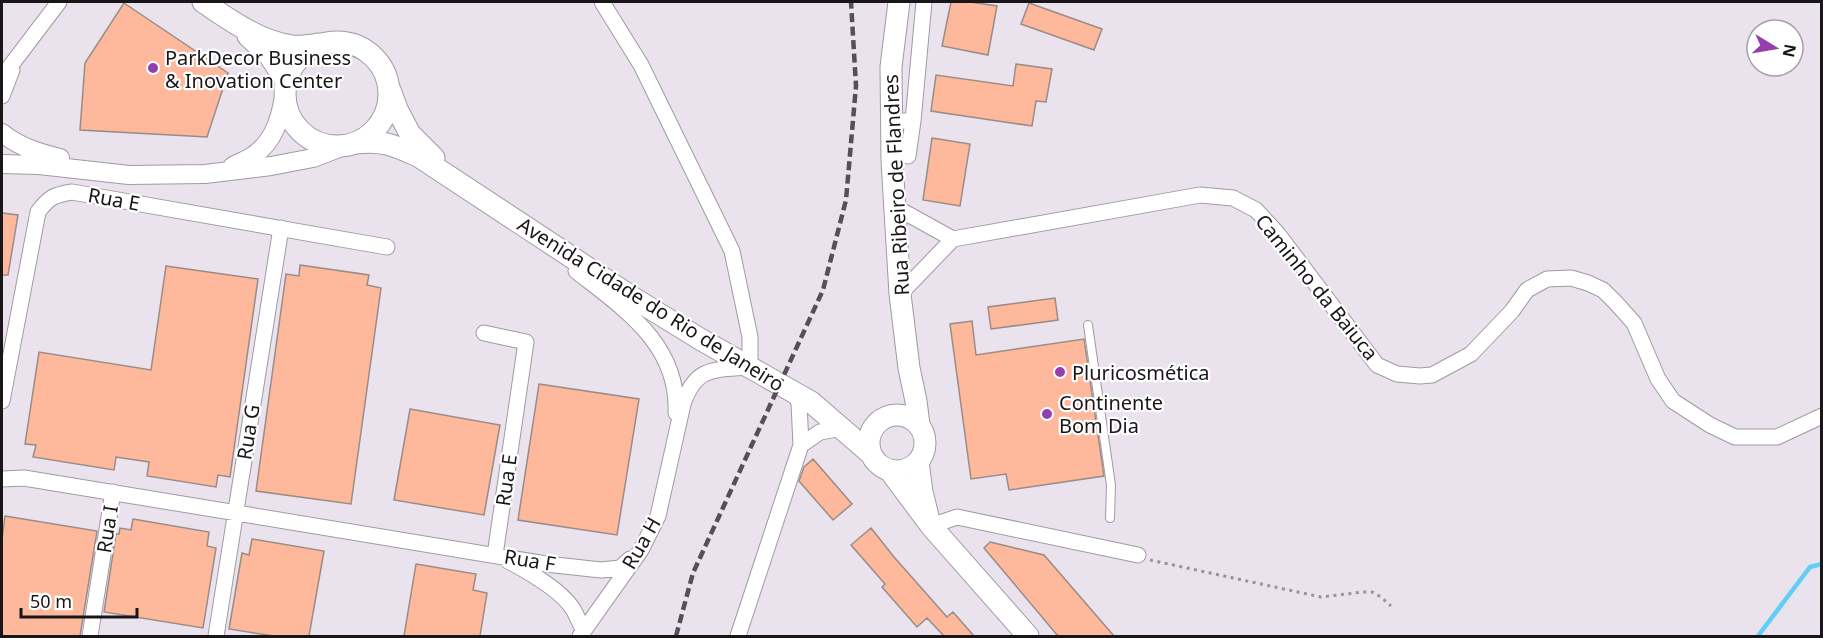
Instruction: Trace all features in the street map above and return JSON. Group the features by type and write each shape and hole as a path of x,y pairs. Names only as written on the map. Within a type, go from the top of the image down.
{"main road":[{"path":"203,2 232,22 269,55 285,89 288,114 297,128 310,139 326,146 350,144 371,134 382,120 388,103 388,86 382,69 372,55 357,46 340,42 294,46 278,43 232,22"},
{"name":"Rua Ribeiro de Flandres","path":"899,2 891,67 891,121 900,294 909,368 919,425 925,440 925,448 918,462 922,492 931,526"},
{"path":"285,89 294,64 306,52 322,44"},
{"name":"Avenida Cidade do Rio de Janeiro","path":"388,86 410,134 434,159 483,198"},
{"name":"Avenida Cidade do Rio de Janeiro","path":"350,144 375,141 396,146 418,156 635,299 820,409"},
{"name":"Rua Ribeiro de Flandres","path":"870,453 869,435 879,420 891,415 909,368"},
{"path":"820,409 850,420 870,420 891,415 904,416 919,425"},
{"path":"820,409 870,453 874,461 882,468 890,471 906,471 918,462"},
{"path":"890,471 931,526 1028,636"}],"street":[{"path":"2,77 59,2"},
{"path":"602,2 641,65 732,251 750,337 750,367"},
{"path":"908,156 924,2"},
{"path":"2,96 16,58"},
{"path":"205,174 232,166 254,156 268,141 279,123 285,89"},
{"path":"891,121 913,121"},
{"path":"2,133 12,141 33,151 129,175"},
{"path":"2,140 2,153"},
{"path":"2,164 39,165 129,175 205,174 313,158 350,144"},
{"name":"Rua E","path":"2,401 38,212 46,201 56,195 72,192 387,247"},
{"name":"Caminho da Baiuca","path":"953,239 1200,195 1233,198 1256,210 1278,234 1377,364 1397,374 1432,375 1471,354 1512,311 1527,290 1546,279 1571,278 1602,290 1616,303 1634,323 1658,379 1673,400 1710,425 1735,437 1777,437 1821,416"},
{"name":"Rua H","path":"483,198 629,312 647,331 660,348 672,375 677,404 675,437"},
{"path":"895,207 953,239 900,294"},
{"name":"Rua G","path":"216,636 280,228"},
{"name":"Rua E","path":"484,333 526,342 495,555"},
{"name":"Rua H","path":"582,634 641,550 658,516 675,437 689,388 697,378 711,371 750,367"},
{"path":"738,636 801,445 799,404 796,393"},
{"path":"801,445 820,432 842,429"},
{"path":"2,479 24,478 495,555"},
{"name":"Rua I","path":"90,636 113,492"},
{"path":"931,526 957,517 1138,555"},
{"name":"Rua F","path":"495,555 601,570 620,568 641,550"},
{"name":"Rua F","path":"495,555 527,571 554,589 572,607 582,634"}],"lane":[{"path":"1088,325 1111,485 1110,518"}],"path":[{"path":"1138,555 1152,561 1321,597 1372,592 1391,606"}],"building":[{"path":"951,2 997,6 988,55 942,46"},
{"name":"ParkDecor Business & Inovation Center","path":"124,3 228,73 207,137 80,130 85,63"},
{"path":"1029,3 1102,29 1094,50 1021,24"},
{"path":"1016,64 1052,69 1046,102 1036,101 1032,126 931,111 936,75 1013,86"},
{"path":"932,138 970,144 960,206 923,200"},
{"path":"2,213 18,215 8,275 2,275"},
{"path":"300,265 369,275 367,285 381,288 351,504 256,491 286,274 299,276"},
{"path":"166,266 258,279 230,477 218,475 216,487 147,476 149,462 116,457 114,470 33,457 36,445 25,444 39,352 151,370"},
{"path":"1055,298 1058,320 991,329 988,307"},
{"name":"Continente Bom Dia","path":"972,321 976,355 1084,339 1104,476 1009,490 1006,474 971,479 950,324"},
{"path":"539,384 639,399 617,535 518,520"},
{"path":"410,409 500,425 484,515 394,500"},
{"path":"813,459 852,504 833,520 799,481 804,467"},
{"path":"5,516 97,531 80,636 2,636 2,539"},
{"path":"133,519 209,532 207,546 216,548 203,628 104,612 116,534 119,534 120,528 131,530"},
{"path":"871,528 947,617 953,612 974,636 944,636 927,618 917,627 882,587 885,584 851,545"},
{"path":"252,539 324,551 309,636 274,636 229,629 242,553 249,555"},
{"path":"990,542 1044,555 1114,636 1058,636 984,548"},
{"path":"416,564 476,574 473,590 487,593 480,636 404,636"}],"waterway":[{"path":"1758,636 1810,567 1822,564"}],"railway":[{"path":"676,636 693,573 823,290 846,200 856,86 851,2"}],"place":[{"name":"ParkDecor Business & Inovation Center","path":"153,68"},
{"name":"Pluricosmética","path":"1060,372"},
{"name":"Continente Bom Dia","path":"1047,414"}]}
